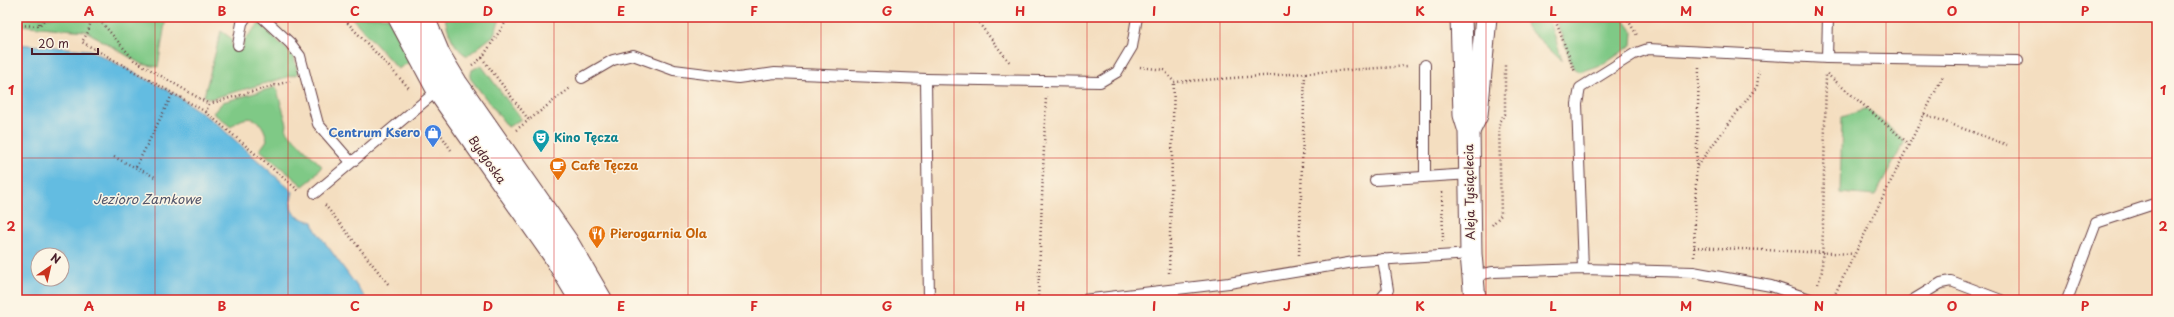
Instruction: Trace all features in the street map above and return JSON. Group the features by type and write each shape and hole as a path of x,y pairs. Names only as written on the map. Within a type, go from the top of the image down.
{"street":[{"name":"Bydgoska","path":"399,17 430,96 554,255 581,300"},
{"name":"Bydgoska","path":"423,17 439,55 456,83 566,242 601,300"},
{"name":"Aleja Tysiąclecia","path":"1461,17 1464,115 1469,131 1471,254 1475,300"},
{"name":"Aleja Tysiąclecia","path":"1469,131 1477,115 1486,17"}],"lane":[{"path":"238,45 242,23 246,17"},
{"path":"262,17 290,43 300,56 304,77 318,124 350,162"},
{"path":"582,78 613,60 633,55 674,70 738,78 775,73 926,80 1100,82 1117,72 1132,46 1138,17"},
{"path":"1826,58 1828,17"},
{"path":"1583,269 1577,104 1580,88 1634,54 1648,49 1826,58 2018,61"},
{"path":"1425,65 1425,176"},
{"path":"926,80 929,300"},
{"path":"315,193 430,96"},
{"path":"1375,180 1470,174"},
{"path":"2067,300 2096,223 2157,203"},
{"path":"1083,300 1229,283 1360,261 1471,254"},
{"path":"1380,300 1388,290 1383,259"},
{"path":"1472,276 1493,272 1583,269 1693,272 1771,286 1813,300"},
{"path":"1913,300 1941,283 1952,281 2001,300"}],"path":[{"path":"39,17 39,26"},
{"path":"39,26 47,17"},
{"path":"92,17 88,32 82,42 206,112 302,194 315,193 389,285"},
{"path":"97,17 134,60 209,104 304,77"},
{"path":"342,17 430,96"},
{"path":"469,67 482,58 509,17"},
{"path":"974,17 1024,81"},
{"path":"1554,17 1580,88"},
{"path":"17,25 39,26"},
{"path":"1693,272 1699,52"},
{"path":"1696,167 1757,86 1760,54"},
{"path":"482,58 529,120"},
{"path":"1813,300 1822,272 1826,58"},
{"path":"1832,300 1952,60"},
{"path":"1174,82 1425,65"},
{"path":"1136,66 1164,70 1174,82 1169,290"},
{"path":"1298,271 1305,74"},
{"path":"1826,74 1909,144"},
{"path":"516,130 582,78"},
{"path":"1038,300 1046,92"},
{"path":"136,167 173,93"},
{"path":"206,112 209,104"},
{"path":"1924,114 2008,145"},
{"path":"114,157 157,178"},
{"path":"1694,247 1854,254"}],"green space":[{"path":"17,17 166,17 158,67 141,64 86,31 17,25"},
{"path":"351,17 388,17 413,60 398,69"},
{"path":"445,17 501,17 493,36 467,56 458,48 452,39"},
{"path":"1524,17 1549,17 1562,61 1526,27"},
{"path":"1555,17 1622,17 1633,32 1632,45 1604,64 1580,72 1573,68"},
{"path":"260,23 294,57 298,74 210,99 204,96 221,31 231,38 232,47 242,50 245,39"},
{"path":"481,65 521,119 508,127 470,78 472,70"},
{"path":"276,87 287,124 286,131 322,166 312,179 303,186 260,150 267,140 262,126 258,122 249,118 243,119 231,127 213,113 223,102"},
{"path":"1868,109 1905,141 1875,196 1840,193 1842,117"}],"water":[{"name":"Jezioro Zamkowe","path":"17,44 90,50 173,93 217,124 293,192 291,205 294,213 301,218 313,222 315,229 367,300 17,300"}],"place":[{"name":"Centrum Ksero","path":"433,148"},
{"name":"Kino Tęcza","path":"541,153"},
{"name":"Cafe Tęcza","path":"558,181"},
{"name":"Pierogarnia Ola","path":"597,249"}]}
